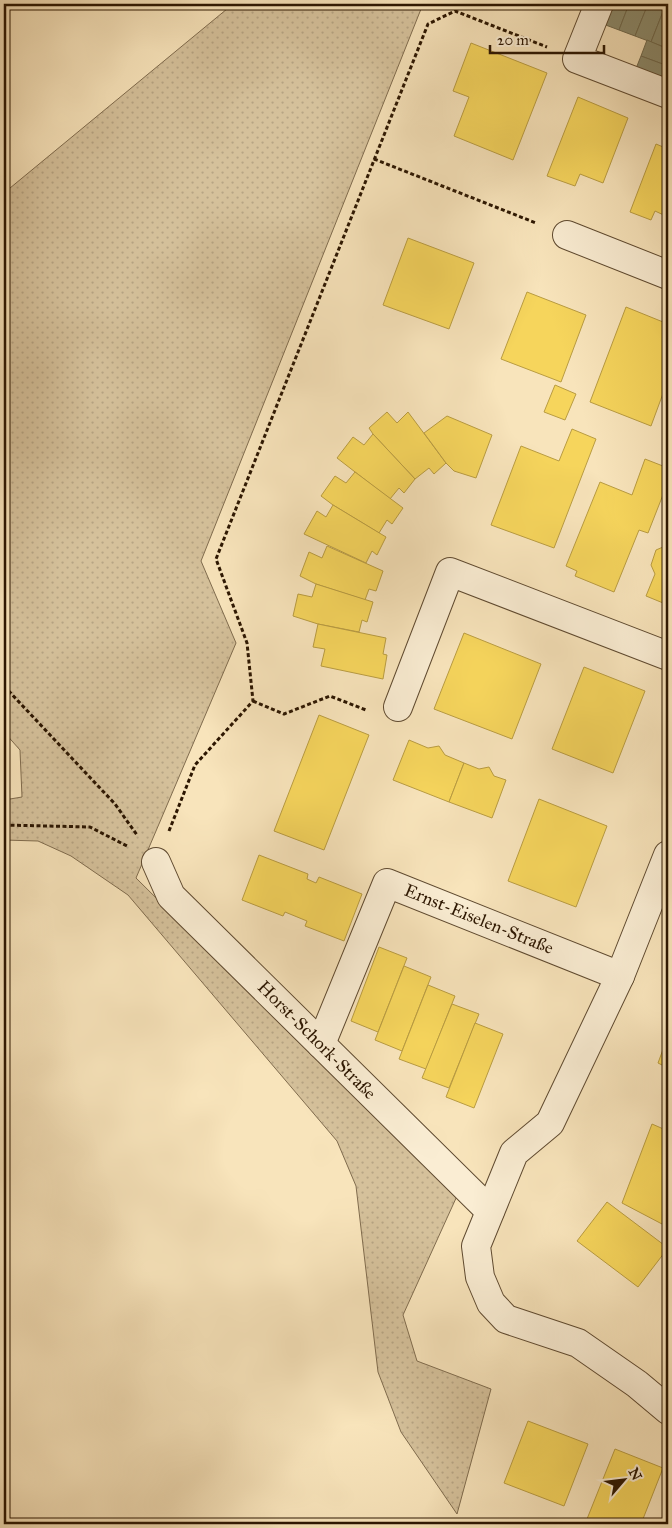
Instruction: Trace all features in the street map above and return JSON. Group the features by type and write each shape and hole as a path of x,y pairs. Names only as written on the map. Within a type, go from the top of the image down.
{"street":[{"path":"600,4 577,59 668,94"},
{"path":"567,235 668,275"},
{"path":"398,707 450,572 668,656"},
{"path":"668,855 620,976 550,1123 514,1153 476,1246 480,1277 491,1303 506,1319 578,1343 637,1384 668,1410"},
{"name":"Horst-Schork-Straße","path":"156,862 171,896 490,1211"},
{"name":"Ernst-Eiselen-Straße","path":"321,1044 387,883 620,976"}],"path":[{"path":"156,862 195,765 253,701 248,643 216,559 428,24 455,11 577,59"},
{"path":"374,159 567,235"},
{"path":"4,686 115,804 156,862"},
{"path":"253,701 284,714 330,696 379,716 398,707"},
{"path":"4,825 90,827 156,862"}],"shaded area":[{"path":"233,4 423,4 201,561 236,643 136,878 457,1196 403,1315 417,1361 491,1389 457,1514 401,1432 378,1372 356,1186 337,1141 128,895 71,856 38,841 4,840 4,800 22,797 20,750 4,732 4,193"}],"building: Homes":[{"path":"471,43 547,73 513,160 454,136 469,97 453,91"},
{"path":"578,97 628,118 603,183 580,174 575,186 547,176"},
{"path":"656,144 668,149 668,217 655,211 651,220 630,212"},
{"path":"408,238 474,263 449,329 383,305"},
{"path":"527,292 586,315 561,382 501,359"},
{"path":"626,307 668,324 668,380 651,426 590,402"},
{"path":"555,385 576,394 565,420 544,412"},
{"path":"387,412 397,423 408,412 446,463 434,474 429,468 415,479 369,428"},
{"path":"447,416 492,435 476,478 454,471 424,433"},
{"path":"572,429 596,439 554,548 491,525 521,446 559,461"},
{"path":"373,434 415,479 404,493 399,488 390,499 337,458 353,437 364,445"},
{"path":"645,459 668,468 668,482 648,533 639,530 614,592 575,576 577,571 566,566 600,482 632,495"},
{"path":"355,472 403,508 392,524 387,520 379,533 321,496 335,476 346,483"},
{"path":"333,505 386,537 377,555 372,551 366,563 304,534 317,511 326,517"},
{"path":"668,535 668,605 646,596 655,574 651,565 656,550 663,547"},
{"path":"327,546 383,571 376,591 369,589 365,600 316,584 300,576 309,552 322,558"},
{"path":"316,584 373,602 367,622 362,620 359,632 318,624 293,616 298,594 312,597"},
{"path":"318,624 386,638 383,654 387,655 383,679 321,666 325,649 313,647"},
{"path":"464,633 541,664 512,739 434,709"},
{"path":"584,667 645,691 613,773 552,749"},
{"path":"319,715 369,735 324,850 274,831"},
{"path":"409,740 428,748 439,746 445,755 464,763 449,802 393,780"},
{"path":"464,763 479,769 489,767 494,776 506,780 492,818 449,802"},
{"path":"539,799 607,826 576,907 508,881"},
{"path":"259,855 308,874 307,879 316,883 319,877 362,894 344,941 305,926 307,921 285,912 283,916 242,900"},
{"path":"379,947 407,958 378,1032 351,1021"},
{"path":"404,966 431,977 402,1051 375,1040"},
{"path":"428,985 455,996 426,1069 399,1059"},
{"path":"452,1004 479,1014 449,1088 422,1078"},
{"path":"475,1023 503,1034 474,1108 446,1097"},
{"path":"668,1036 668,1068 658,1063"},
{"path":"652,1124 668,1131 668,1209 662,1224 622,1203"},
{"path":"607,1202 668,1248 638,1287 577,1241"},
{"path":"528,1421 588,1444 564,1506 504,1483"},
{"path":"615,1449 663,1468 641,1524 585,1524"}],"building: Industry":[{"path":"611,4 629,4 619,30 603,24"},
{"path":"629,4 648,4 635,36 619,30"},
{"path":"648,4 664,9 651,42 635,36"},
{"path":"664,9 668,11 667,48 651,42"},
{"path":"647,40 668,49 668,66 641,56"},
{"path":"641,56 668,66 668,80 635,71"}]}
